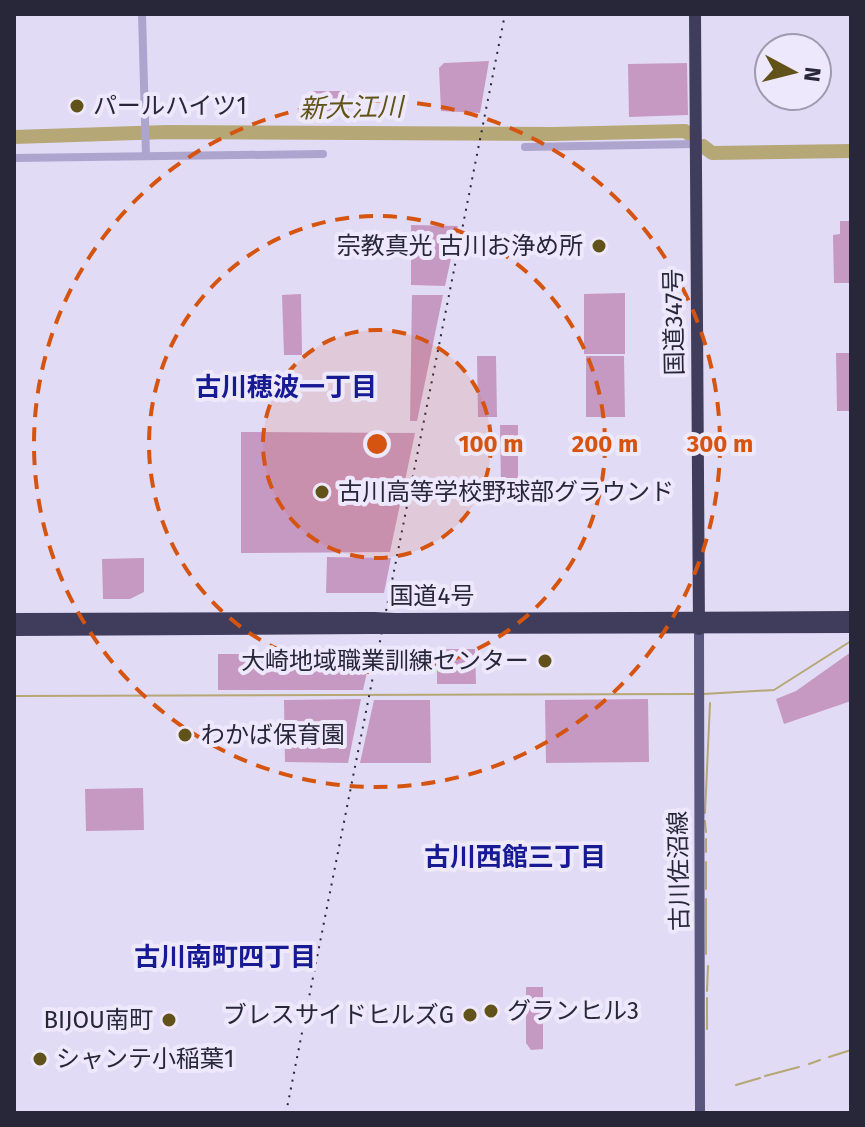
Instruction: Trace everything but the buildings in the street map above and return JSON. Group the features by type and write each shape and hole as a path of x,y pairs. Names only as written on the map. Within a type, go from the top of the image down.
{"highway":[{"name":"国道347号","path":"695,14 699,623"},
{"name":"国道4号","path":"699,623 851,617"},
{"name":"国道4号","path":"14,619 699,623 851,627"},
{"name":"国道4号","path":"14,630 372,623"}],"main road":[{"name":"古川佐沼線","path":"699,623 700,1113"}],"street":[{"path":"142,14 146,156"},
{"path":"525,147 695,144"},
{"path":"14,158 323,154"}],"shaded area":[{"path":"489,61 480,113 441,111 439,68 444,63"},
{"path":"687,63 688,115 629,117 628,64"},
{"path":"313,91 348,91 349,111 313,111"},
{"path":"840,221 851,221 851,283 834,283 833,235 840,234"},
{"path":"411,225 458,226 445,286 411,285"},
{"path":"625,293 625,354 584,354 584,294"},
{"path":"301,294 302,355 284,355 282,295"},
{"path":"412,295 443,295 417,421 410,421"},
{"path":"836,353 851,353 851,411 837,411"},
{"path":"477,356 496,356 497,417 478,417"},
{"path":"586,356 624,356 625,417 586,417"},
{"path":"500,425 518,425 518,488 501,488"},
{"name":"古川高等学校野球部グラウンド","path":"241,432 415,433 390,552 241,553"},
{"path":"327,557 391,558 384,593 326,593"},
{"path":"144,558 144,592 130,599 103,599 102,559"},
{"path":"437,649 475,649 476,684 437,684"},
{"path":"851,652 851,701 784,724 776,699 796,691"},
{"path":"218,654 371,654 363,690 218,690"},
{"path":"361,699 348,763 285,762 284,700"},
{"path":"648,699 649,762 546,763 545,700"},
{"path":"374,700 430,700 431,763 360,763"},
{"path":"143,788 144,830 86,831 85,789"},
{"path":"526,987 543,987 543,1049 531,1050 526,1043"}],"waterway":[{"name":"新大江川","path":"14,137 167,132 553,134 685,131 689,134"},
{"name":"新大江川","path":"703,146 712,153 851,151"},
{"path":"703,694 774,690 851,641"},
{"path":"14,696 696,694"},
{"path":"705,813 710,703"},
{"path":"705,821 706,832"},
{"path":"706,839 706,852"},
{"path":"706,862 706,889"},
{"path":"706,899 706,954"},
{"path":"707,991 708,966"},
{"path":"707,998 707,1029"},
{"path":"829,1057 851,1050"},
{"path":"809,1064 820,1060"},
{"path":"765,1076 799,1067"},
{"path":"736,1085 760,1078"}],"railway":[{"path":"286,1113 505,14"}],"place":[{"name":"パールハイツ1","path":"77,106"},
{"name":"宗教真光 古川お浄め所","path":"599,246"},
{"name":"古川高等学校野球部グラウンド","path":"322,492"},
{"name":"大崎地域職業訓練センター","path":"545,661"},
{"name":"わかば保育園","path":"185,735"},
{"name":"グランヒル3","path":"491,1011"},
{"name":"ブレスサイドヒルズG","path":"470,1015"},
{"name":"BIJOU南町","path":"169,1020"},
{"name":"シャンテ小稲葉1","path":"40,1059"}],"district":[{"name":"古川穂波一丁目","path":"286,387"},
{"name":"古川西館三丁目","path":"515,857"},
{"name":"古川南町四丁目","path":"225,957"}]}
